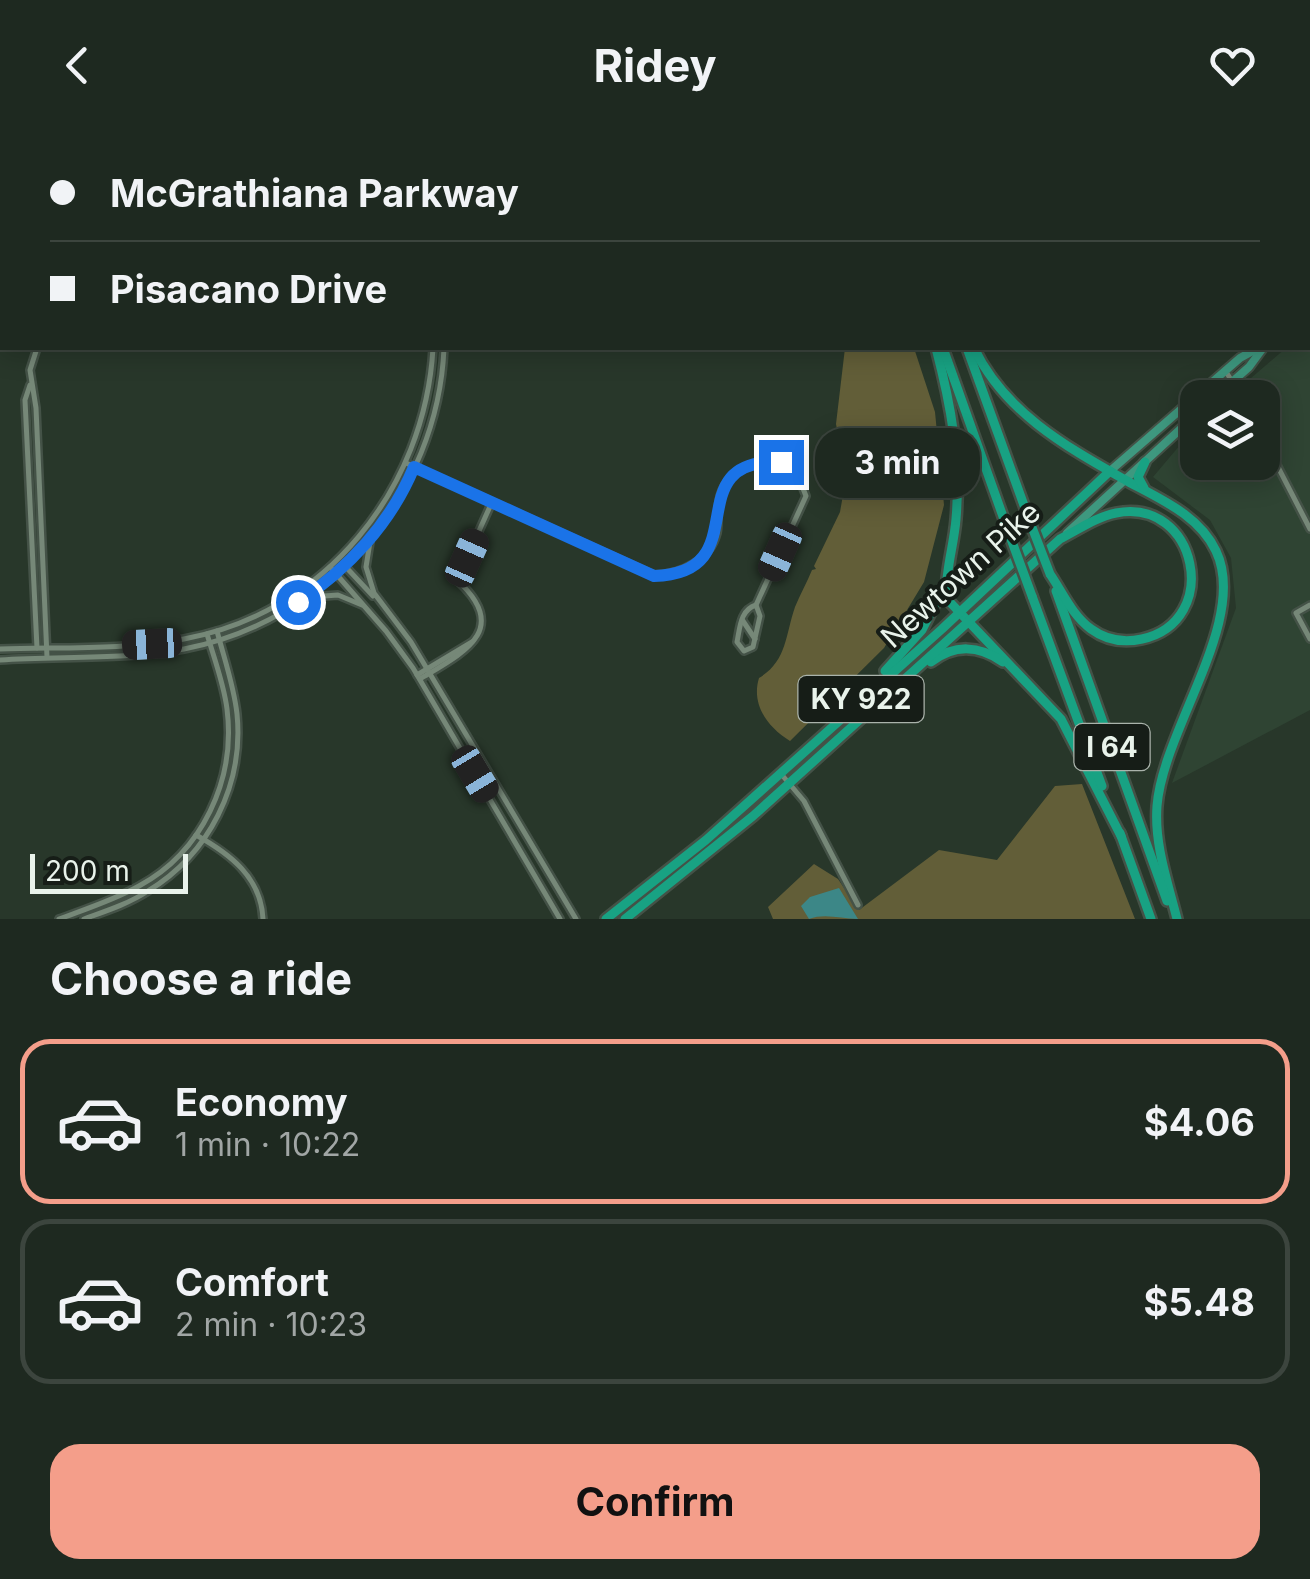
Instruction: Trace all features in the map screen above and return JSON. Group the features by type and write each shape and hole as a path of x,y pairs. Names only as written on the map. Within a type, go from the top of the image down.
{"highway":[{"path":"939,350 958,468 946,598 1023,676 1071,734 1121,836"},
{"name":"I 64","path":"940,350 1151,919"},
{"name":"I 64","path":"967,350 1175,919"},
{"path":"975,350 1021,412 1052,436 1186,515 1211,542 1222,568 1221,620 1168,756 1159,793 1158,831 1175,919"},
{"path":"1145,462 1139,480 1150,493"},
{"name":"Newtown Pike","path":"606,919 706,840 958,614 1110,471"},
{"path":"1050,574 1088,627 1116,640 1146,638 1165,629 1180,615 1190,594 1192,569 1184,544 1154,517 1116,513 1060,539"},
{"name":"Newtown Pike","path":"625,919 714,850 1060,539"},
{"path":"831,725 916,639 948,579"},
{"path":"874,708 947,652 982,650 1023,676"}],"main road":[{"name":"Newtown Pike","path":"1110,471 1225,370 1257,350"},
{"name":"Newtown Pike","path":"1233,380 1249,368 1259,350"},
{"name":"Newtown Pike","path":"1060,539 1180,430"}],"street":[{"path":"36,350 30,370 36,408 47,657"},
{"path":"0,649 152,644 217,631 277,605 330,567 378,513 406,463 420,427 433,350"},
{"path":"0,660 162,652 219,640 303,600 345,566 374,534 414,467 432,421 444,350"},
{"path":"1225,370 1231,380"},
{"path":"430,377 441,378"},
{"path":"32,382 25,400 37,658"},
{"path":"406,463 654,576 688,567 707,552 717,532 718,501 726,482 747,466 781,462 796,471 806,496 756,605 745,612 738,646 744,651 751,650 755,639 760,616 756,605"},
{"path":"1280,471 1310,529"},
{"path":"419,677 469,649 482,627 473,598 457,580 492,502"},
{"path":"374,534 367,556 368,578 374,593 429,671 576,919"},
{"path":"338,559 392,617"},
{"path":"330,567 372,614 419,677 560,919"},
{"path":"303,600 321,595 345,596 372,614"},
{"path":"1310,605 1296,613 1310,639"},
{"path":"742,620 755,639"},
{"path":"84,919 136,899 192,856 230,787 237,748 237,711 217,631"},
{"path":"59,919 140,886 170,865 196,835 221,784 228,741 226,700 207,634"},
{"path":"780,773 804,801 858,905"},
{"path":"196,835 236,862 252,880 260,896 262,919"}],"shaded area":[{"path":"845,350 915,350 935,412 944,505 924,582 884,648 790,741 763,714 757,688 759,678 780,656 795,607 840,512 845,472 836,424"},
{"path":"1284,350 1310,350 1310,710 1172,783 1236,608 1231,558 1210,520 1153,477 1180,445 1180,480 1280,480 1280,380 1249,380"},
{"path":"1082,784 1135,919 773,919 768,907 814,864 838,879 859,910 939,850 997,860 1055,786"}],"water":[{"path":"839,888 858,919 809,919 801,906 810,897"}],"route":[{"path":"298,602 336,574 367,543 414,467 654,576 688,567 706,554 717,532 718,501 726,482 736,473 747,466 781,462"}]}
